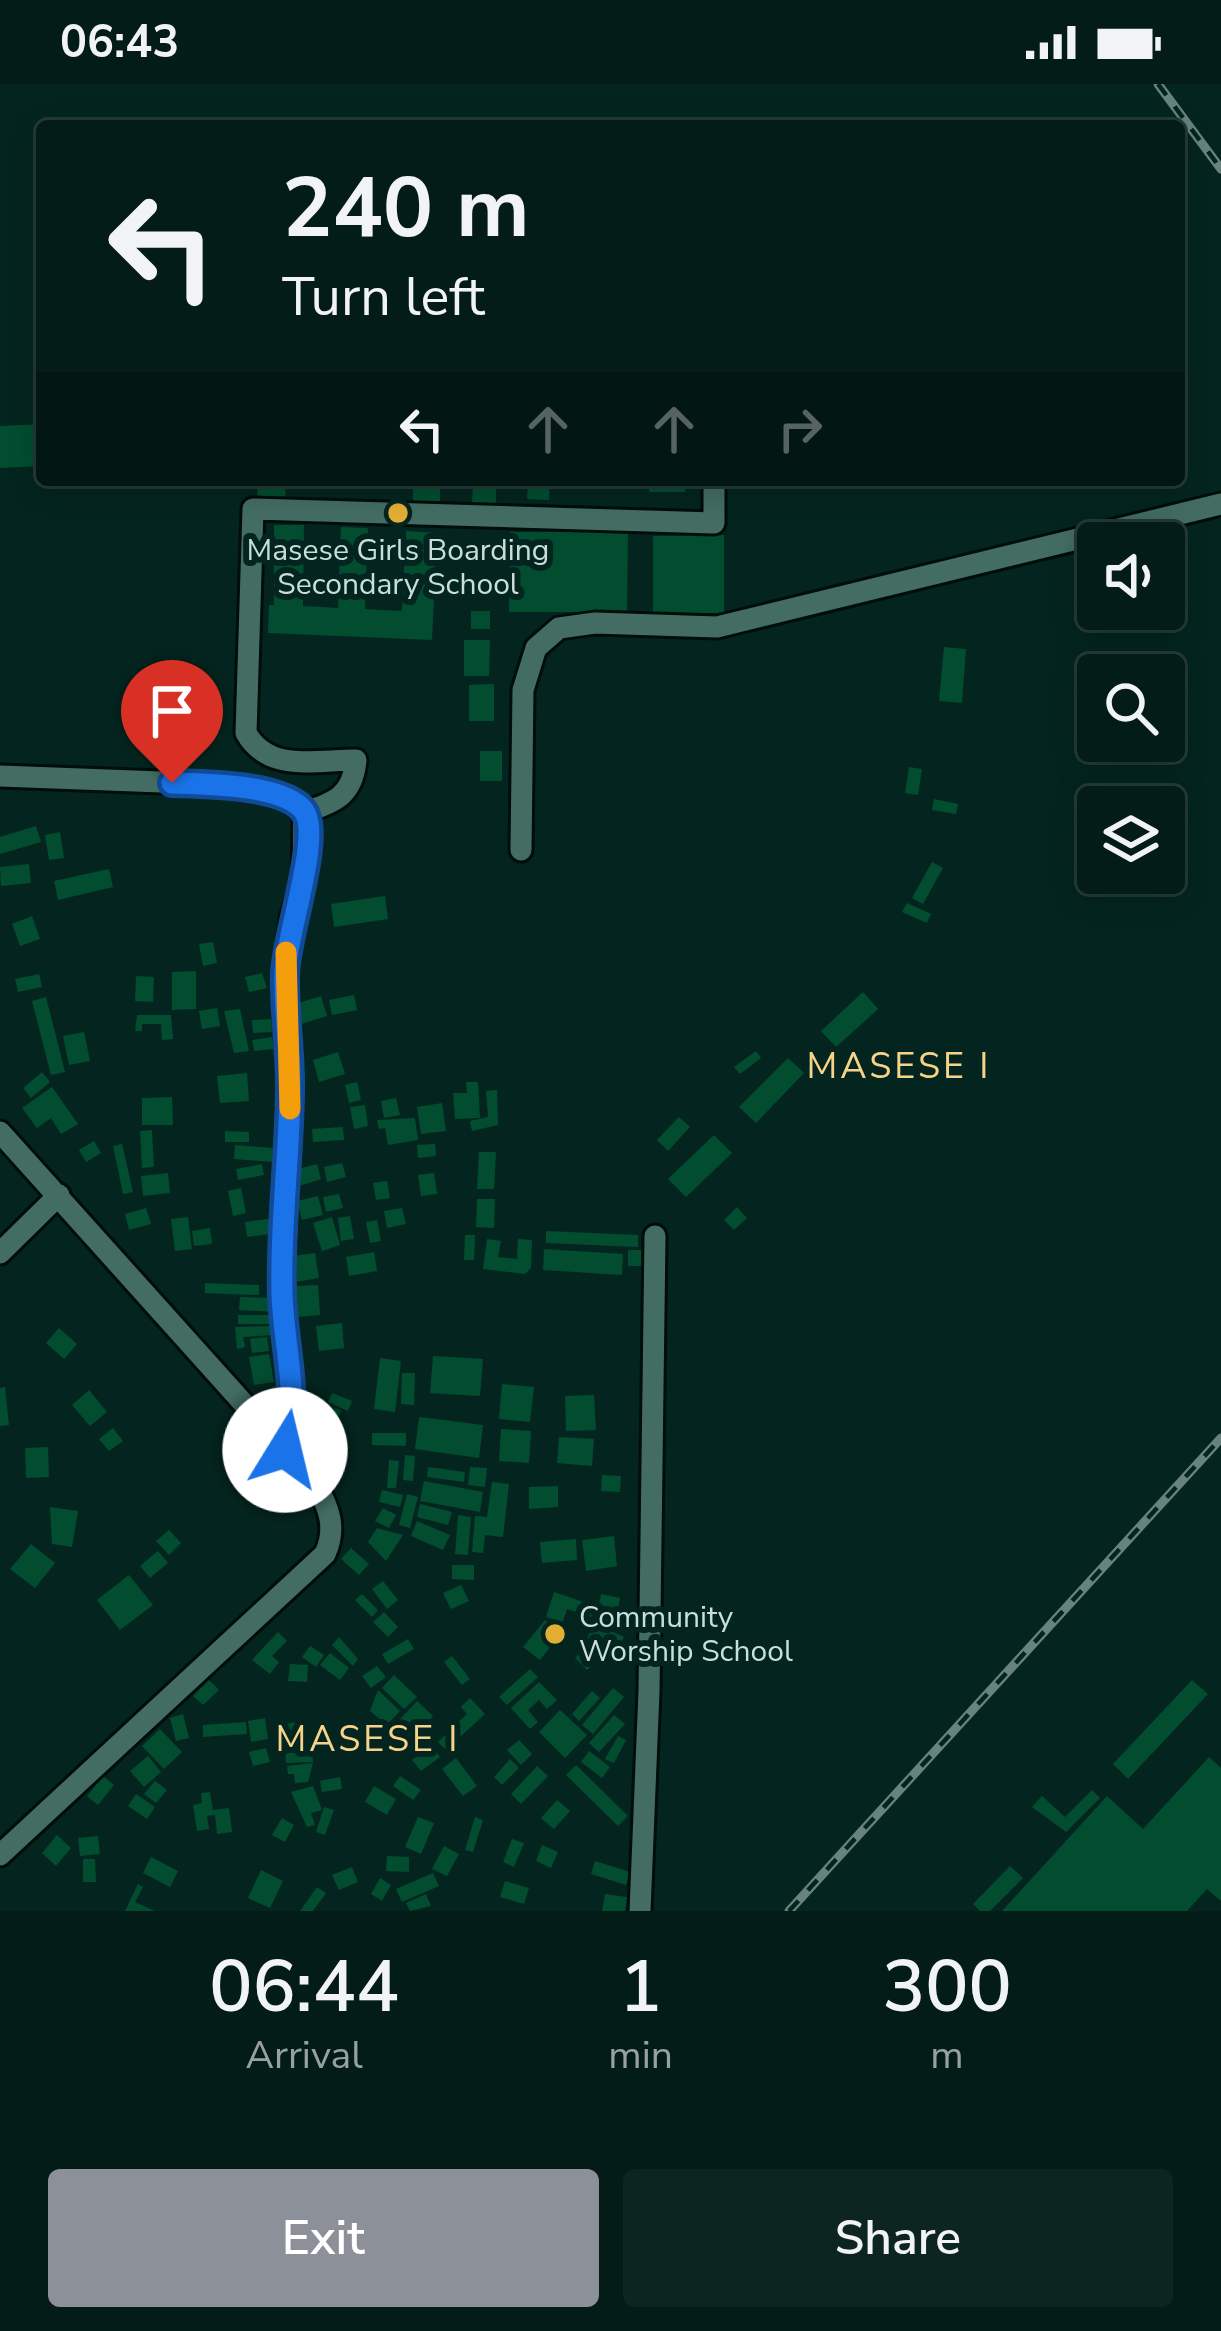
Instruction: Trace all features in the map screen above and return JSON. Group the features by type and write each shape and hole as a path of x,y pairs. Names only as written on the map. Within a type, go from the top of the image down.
{"street":[{"path":"304,812 345,794 354,784 356,760 275,761 256,751 246,733 253,509 714,523 714,486"},
{"path":"521,850 523,690 536,648 559,628 595,623 717,627 1221,504"},
{"path":"0,776 215,784 282,795 304,812"},
{"path":"285,1450 295,1412 282,1300 290,1083 284,978 290,919 303,880 304,812"},
{"path":"0,1132 285,1450 325,1500 332,1522 325,1554 0,1856"},
{"path":"0,1252 59,1195"},
{"path":"640,1911 649,1691 655,1236"}],"building":[{"path":"36,424 36,466 0,468 0,426"},
{"path":"258,486 286,486 285,503 257,502"},
{"path":"413,486 440,486 440,506 413,506"},
{"path":"473,486 496,486 496,505 472,504"},
{"path":"528,486 550,486 549,500 527,499"},
{"path":"649,486 685,486 685,492 649,492"},
{"path":"274,525 304,525 303,606 338,608 341,527 368,528 365,609 402,611 406,531 437,533 432,640 268,633 269,605 274,605"},
{"path":"510,532 628,532 627,612 509,612"},
{"path":"724,535 724,613 653,613 653,536"},
{"path":"471,611 490,611 490,629 471,629"},
{"path":"464,640 490,640 489,676 464,676"},
{"path":"944,647 966,649 962,703 939,701"},
{"path":"494,684 494,721 469,721 469,685"},
{"path":"480,751 502,751 502,781 480,781"},
{"path":"909,767 922,769 918,795 905,793"},
{"path":"934,799 958,804 956,814 932,810"},
{"path":"36,826 41,842 0,854 0,837"},
{"path":"60,832 64,858 49,860 45,835"},
{"path":"932,862 943,868 923,904 912,898"},
{"path":"29,864 31,883 1,886 0,867"},
{"path":"109,869 113,887 58,900 54,881"},
{"path":"385,896 388,919 334,927 331,904"},
{"path":"907,903 931,914 927,923 902,912"},
{"path":"32,916 40,939 20,946 12,924"},
{"path":"213,942 217,963 203,966 199,944"},
{"path":"196,971 196,1009 172,1010 172,972"},
{"path":"262,973 267,988 249,992 245,977"},
{"path":"39,974 42,987 18,992 15,979"},
{"path":"136,976 154,977 153,1002 135,1001"},
{"path":"863,992 878,1009 836,1047 821,1031"},
{"path":"354,995 357,1010 332,1015 329,1000"},
{"path":"321,996 327,1016 298,1025 292,1005"},
{"path":"46,997 65,1072 51,1075 32,1001"},
{"path":"217,1008 220,1026 202,1029 199,1011"},
{"path":"240,1009 249,1051 234,1053 224,1011"},
{"path":"137,1015 171,1015 173,1039 162,1040 161,1024 142,1024 142,1031 135,1031"},
{"path":"271,1019 272,1032 253,1033 252,1020"},
{"path":"84,1032 90,1061 69,1065 63,1036"},
{"path":"272,1037 274,1049 254,1051 252,1040"},
{"path":"756,1051 761,1058 740,1074 734,1067"},
{"path":"338,1052 345,1074 319,1082 313,1060"},
{"path":"788,1058 804,1073 756,1123 739,1107"},
{"path":"42,1072 50,1082 31,1098 23,1088"},
{"path":"247,1073 249,1101 220,1103 217,1076"},
{"path":"357,1082 361,1100 349,1103 345,1085"},
{"path":"466,1082 478,1082 480,1118 455,1119 453,1093 467,1093"},
{"path":"52,1087 78,1124 61,1134 51,1118 37,1128 22,1108"},
{"path":"497,1090 498,1125 472,1131 470,1121 488,1117 486,1091"},
{"path":"172,1097 173,1125 142,1125 142,1098"},
{"path":"396,1098 400,1115 384,1118 381,1101"},
{"path":"442,1103 446,1131 421,1134 417,1107"},
{"path":"365,1105 368,1126 354,1129 350,1107"},
{"path":"679,1117 690,1127 668,1151 657,1140"},
{"path":"415,1118 418,1140 388,1145 385,1128 379,1129 377,1120"},
{"path":"343,1127 344,1140 313,1142 312,1129"},
{"path":"152,1130 154,1167 142,1168 140,1131"},
{"path":"225,1131 249,1132 249,1142 225,1142"},
{"path":"714,1135 732,1153 686,1197 668,1179"},
{"path":"94,1141 101,1153 86,1162 79,1150"},
{"path":"122,1144 133,1192 123,1194 113,1146"},
{"path":"435,1144 436,1156 418,1158 417,1145"},
{"path":"235,1145 273,1148 272,1162 234,1159"},
{"path":"479,1152 496,1152 494,1189 477,1189"},
{"path":"342,1163 346,1177 327,1182 324,1167"},
{"path":"262,1164 264,1175 238,1180 236,1169"},
{"path":"317,1164 321,1179 299,1186 294,1170"},
{"path":"168,1173 170,1193 143,1196 141,1176"},
{"path":"434,1173 437,1194 421,1196 418,1175"},
{"path":"387,1181 390,1198 376,1200 373,1183"},
{"path":"241,1188 246,1213 233,1216 228,1191"},
{"path":"339,1194 343,1208 326,1212 323,1197"},
{"path":"318,1196 323,1215 302,1220 297,1201"},
{"path":"477,1199 495,1199 494,1228 476,1227"},
{"path":"737,1207 747,1218 734,1230 724,1220"},
{"path":"146,1208 151,1224 129,1230 125,1214"},
{"path":"402,1208 406,1224 387,1228 384,1211"},
{"path":"350,1216 354,1239 341,1241 338,1218"},
{"path":"188,1217 192,1249 175,1251 171,1219"},
{"path":"332,1217 340,1245 322,1251 313,1223"},
{"path":"275,1218 278,1233 247,1237 245,1222"},
{"path":"377,1220 381,1241 370,1243 366,1222"},
{"path":"210,1228 212,1244 194,1246 192,1231"},
{"path":"546,1231 638,1235 638,1247 546,1243"},
{"path":"465,1235 475,1235 474,1260 464,1260"},
{"path":"487,1239 501,1241 498,1257 517,1259 518,1239 532,1240 531,1268 525,1274 483,1269"},
{"path":"544,1249 623,1254 622,1275 543,1270"},
{"path":"628,1250 645,1250 645,1266 628,1266"},
{"path":"374,1252 377,1271 349,1276 346,1257"},
{"path":"315,1253 319,1278 296,1282 292,1256"},
{"path":"205,1283 259,1285 259,1295 205,1293"},
{"path":"318,1285 320,1315 297,1317 294,1286"},
{"path":"240,1297 276,1298 275,1312 239,1310"},
{"path":"238,1315 277,1315 277,1324 238,1324"},
{"path":"342,1323 344,1348 319,1351 316,1326"},
{"path":"274,1326 274,1335 243,1337 245,1347 237,1349 235,1327"},
{"path":"59,1328 77,1344 64,1359 46,1343"},
{"path":"267,1337 269,1351 252,1353 250,1339"},
{"path":"269,1354 274,1382 254,1385 249,1357"},
{"path":"433,1356 483,1359 480,1396 430,1393"},
{"path":"380,1358 401,1361 395,1412 374,1409"},
{"path":"402,1373 415,1373 414,1405 401,1404"},
{"path":"502,1384 534,1387 530,1422 499,1419"},
{"path":"274,1386 288,1406 271,1417 258,1397"},
{"path":"5,1387 9,1425 0,1426 0,1388"},
{"path":"89,1390 107,1412 90,1426 72,1405"},
{"path":"332,1393 352,1401 348,1411 328,1402"},
{"path":"594,1395 596,1430 566,1431 565,1396"},
{"path":"302,1402 314,1402 312,1431 300,1430"},
{"path":"333,1408 341,1410 335,1435 327,1433"},
{"path":"419,1417 483,1425 479,1458 415,1449"},
{"path":"113,1428 123,1441 109,1451 99,1439"},
{"path":"501,1429 531,1431 529,1463 499,1461"},
{"path":"372,1433 406,1433 406,1446 372,1445"},
{"path":"559,1437 594,1439 592,1466 557,1463"},
{"path":"323,1441 330,1449 316,1463 308,1454"},
{"path":"48,1447 49,1477 26,1478 25,1448"},
{"path":"405,1455 415,1456 413,1481 403,1480"},
{"path":"389,1460 399,1461 396,1488 387,1488"},
{"path":"428,1467 465,1472 464,1482 427,1477"},
{"path":"470,1467 487,1468 485,1487 468,1485"},
{"path":"602,1475 621,1476 620,1492 601,1491"},
{"path":"424,1481 483,1492 480,1512 420,1501"},
{"path":"492,1482 509,1484 503,1537 485,1535 483,1553 472,1552 475,1516 487,1517"},
{"path":"558,1486 558,1507 529,1509 529,1487"},
{"path":"382,1490 403,1495 400,1507 379,1502"},
{"path":"407,1494 418,1497 410,1528 399,1525"},
{"path":"420,1504 452,1512 448,1525 417,1517"},
{"path":"50,1507 78,1511 72,1547 52,1544"},
{"path":"383,1508 396,1515 389,1528 375,1521"},
{"path":"458,1515 471,1517 468,1555 455,1554"},
{"path":"417,1521 450,1535 443,1550 411,1536"},
{"path":"377,1528 403,1535 386,1561 368,1542"},
{"path":"169,1530 181,1543 169,1555 156,1541"},
{"path":"614,1536 617,1566 586,1571 582,1540"},
{"path":"576,1539 577,1560 542,1563 540,1542"},
{"path":"31,1544 55,1563 35,1588 10,1569"},
{"path":"351,1548 369,1564 359,1575 341,1559"},
{"path":"158,1551 168,1563 150,1578 140,1566"},
{"path":"452,1565 474,1565 474,1580 452,1579"},
{"path":"129,1575 153,1605 120,1630 97,1600"},
{"path":"383,1581 398,1600 387,1609 372,1589"},
{"path":"461,1585 469,1601 451,1609 443,1593"},
{"path":"554,1592 595,1606 591,1617 567,1609 563,1622 546,1617"},
{"path":"362,1594 378,1610 372,1617 355,1600"},
{"path":"601,1594 620,1598 615,1623 596,1620"},
{"path":"384,1612 398,1627 388,1637 373,1622"},
{"path":"545,1620 561,1633 540,1660 523,1647"},
{"path":"594,1623 624,1637 617,1652 587,1639"},
{"path":"278,1632 287,1641 272,1656 279,1662 270,1674 252,1660"},
{"path":"339,1637 358,1659 353,1666 332,1645"},
{"path":"408,1639 414,1649 388,1664 382,1654"},
{"path":"310,1646 324,1655 316,1667 302,1657"},
{"path":"585,1648 597,1661 587,1670 575,1658"},
{"path":"330,1653 349,1668 340,1680 320,1665"},
{"path":"452,1656 470,1679 462,1685 444,1662"},
{"path":"290,1664 308,1665 307,1682 288,1681"},
{"path":"377,1666 386,1677 371,1688 362,1676"},
{"path":"530,1669 538,1677 507,1705 499,1697"},
{"path":"394,1675 417,1697 404,1709 382,1688"},
{"path":"209,1680 219,1690 203,1705 193,1696"},
{"path":"1192,1680 1208,1694 1128,1779 1113,1764"},
{"path":"539,1682 557,1700 547,1709 539,1700 528,1710 538,1722 530,1729 511,1708"},
{"path":"613,1688 624,1697 593,1734 582,1725"},
{"path":"378,1690 400,1711 387,1725 370,1711"},
{"path":"592,1691 600,1698 579,1721 572,1714"},
{"path":"470,1698 485,1714 446,1750 438,1742 467,1714 461,1707"},
{"path":"417,1701 433,1716 407,1744 391,1729"},
{"path":"560,1710 587,1735 565,1758 539,1732"},
{"path":"183,1714 189,1738 176,1741 170,1718"},
{"path":"614,1715 625,1724 599,1752 589,1743"},
{"path":"265,1718 268,1739 251,1742 248,1721"},
{"path":"305,1720 307,1731 284,1736 281,1725"},
{"path":"246,1722 247,1734 203,1737 203,1725"},
{"path":"160,1729 182,1752 164,1769 142,1746"},
{"path":"618,1736 626,1740 614,1763 605,1759"},
{"path":"519,1740 532,1754 521,1765 507,1750"},
{"path":"432,1746 440,1757 421,1771 412,1760"},
{"path":"266,1748 270,1762 253,1766 249,1752"},
{"path":"589,1751 610,1767 602,1778 581,1762"},
{"path":"312,1752 313,1762 286,1763 285,1753"},
{"path":"148,1756 161,1772 144,1787 130,1771"},
{"path":"1209,1757 1221,1768 1221,1901 1207,1889 1187,1911 1002,1911 1107,1796 1143,1829"},
{"path":"456,1758 477,1786 463,1796 442,1769"},
{"path":"510,1759 519,1768 502,1785 494,1777"},
{"path":"313,1763 308,1782 295,1783 294,1774 288,1774 287,1766"},
{"path":"576,1765 628,1816 618,1826 566,1775"},
{"path":"537,1766 548,1776 521,1804 511,1794"},
{"path":"103,1776 114,1785 98,1805 87,1796"},
{"path":"400,1776 421,1790 413,1800 393,1786"},
{"path":"340,1777 342,1789 322,1792 320,1781"},
{"path":"155,1781 167,1790 156,1803 144,1794"},
{"path":"313,1786 322,1810 311,1813 315,1825 307,1827 291,1792"},
{"path":"374,1786 396,1799 387,1815 365,1802"},
{"path":"1092,1790 1100,1798 1066,1832 1032,1807 1042,1796 1065,1817"},
{"path":"210,1792 213,1810 229,1808 232,1832 217,1834 215,1815 207,1816 209,1829 197,1831 193,1805 202,1803 201,1793"},
{"path":"136,1794 155,1807 147,1819 128,1806"},
{"path":"557,1800 570,1811 554,1829 541,1818"},
{"path":"324,1807 334,1810 325,1835 316,1832"},
{"path":"418,1817 434,1823 421,1854 405,1847"},
{"path":"475,1817 483,1820 473,1852 465,1850"},
{"path":"282,1818 294,1825 285,1842 272,1835"},
{"path":"57,1835 71,1848 56,1866 42,1853"},
{"path":"98,1836 100,1854 80,1856 78,1838"},
{"path":"512,1839 524,1843 514,1867 503,1862"},
{"path":"542,1845 558,1852 551,1868 536,1861"},
{"path":"444,1846 459,1854 447,1876 432,1869"},
{"path":"387,1856 409,1857 409,1872 386,1871"},
{"path":"151,1857 178,1871 170,1887 143,1873"},
{"path":"83,1859 95,1859 96,1882 83,1882"},
{"path":"595,1861 630,1872 626,1885 591,1874"},
{"path":"1010,1866 1023,1878 990,1911 980,1911 973,1904"},
{"path":"352,1867 358,1882 339,1890 332,1875"},
{"path":"261,1870 283,1881 270,1908 248,1898"},
{"path":"433,1873 439,1886 402,1902 396,1889"},
{"path":"380,1878 391,1885 382,1901 371,1894"},
{"path":"505,1881 529,1888 524,1904 500,1897"},
{"path":"138,1884 143,1887 135,1902 155,1911 125,1911"},
{"path":"317,1887 326,1893 313,1911 300,1911"},
{"path":"426,1894 431,1906 410,1911 406,1903"},
{"path":"605,1894 627,1897 625,1911 602,1911"}],"railway":[{"path":"1158,84 1185,120"},
{"path":"1185,120 1221,169"},
{"path":"789,1911 1221,1438"}],"slow traffic":[{"path":"286,952 290,1109"}],"place":[{"name":"Masese Girls Boarding Secondary School","path":"398,513"},
{"name":"Community Worship School","path":"555,1634"}],"district":[{"name":"MASESE I","path":"899,1065"},
{"name":"MASESE I","path":"368,1738"}],"route":[{"path":"172,783 215,784 282,795 304,812 308,823 303,880 290,919 284,978 290,1083 282,1300 295,1390 295,1412 285,1450"}]}
